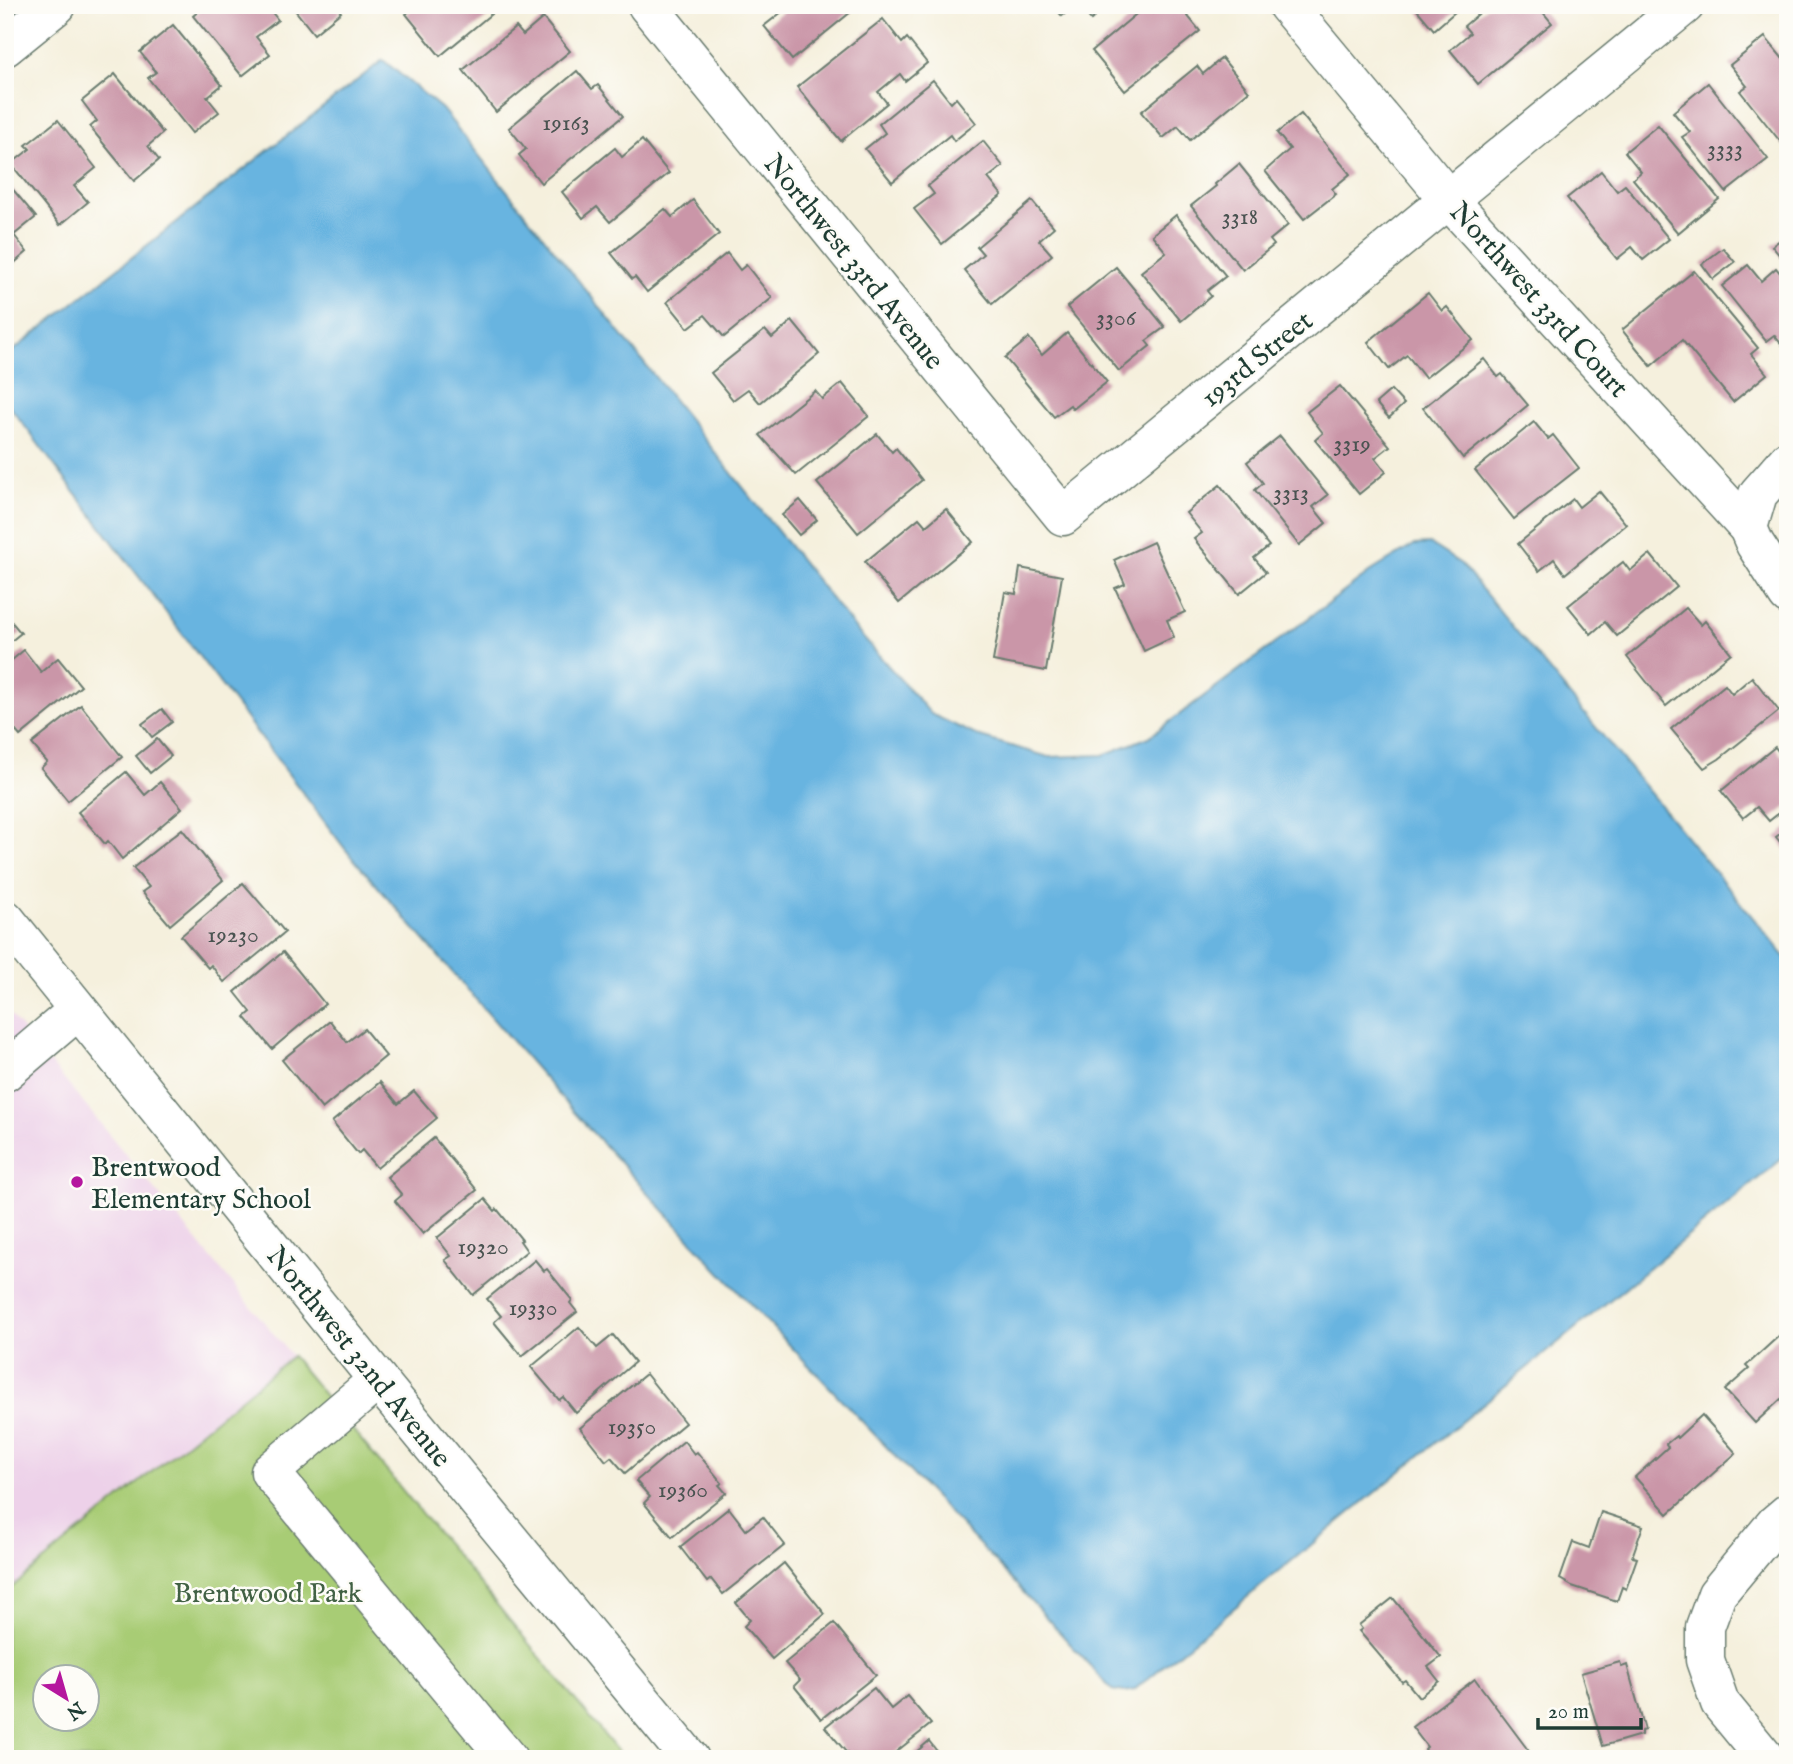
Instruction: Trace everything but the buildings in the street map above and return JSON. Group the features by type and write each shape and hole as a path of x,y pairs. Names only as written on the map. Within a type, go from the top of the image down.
{"street":[{"path":"5,47 57,5"},
{"name":"Northwest 33rd Avenue","path":"647,5 1063,516"},
{"name":"Northwest 33rd Court","path":"1287,5 1449,200 1748,528 1788,596"},
{"name":"193rd Street","path":"1063,516 1685,5"},
{"path":"1748,528 1758,494 1788,460"},
{"name":"Northwest 32nd Avenue","path":"5,919 378,1380 690,1759"},
{"path":"5,1072 78,1010"},
{"path":"378,1380 270,1472 508,1759"},
{"path":"1766,1759 1720,1703 1705,1660 1705,1628 1717,1594 1782,1519"}],"shaded area":[{"name":"Brentwood Elementary School","path":"5,1008 292,1356 5,1593"}],"green space":[{"name":"Brentwood Park","path":"292,1356 624,1759 5,1759 5,1593"}],"water":[{"path":"383,60 442,109 858,632 931,714 980,737 1049,757 1103,755 1149,737 1373,570 1414,545 1430,544 1461,564 1788,960 1788,1154 1134,1690 1112,1690 994,1560 718,1270 573,1111 346,850 5,400 5,357"}],"place":[{"name":"Brentwood Elementary School","path":"77,1182"}]}
